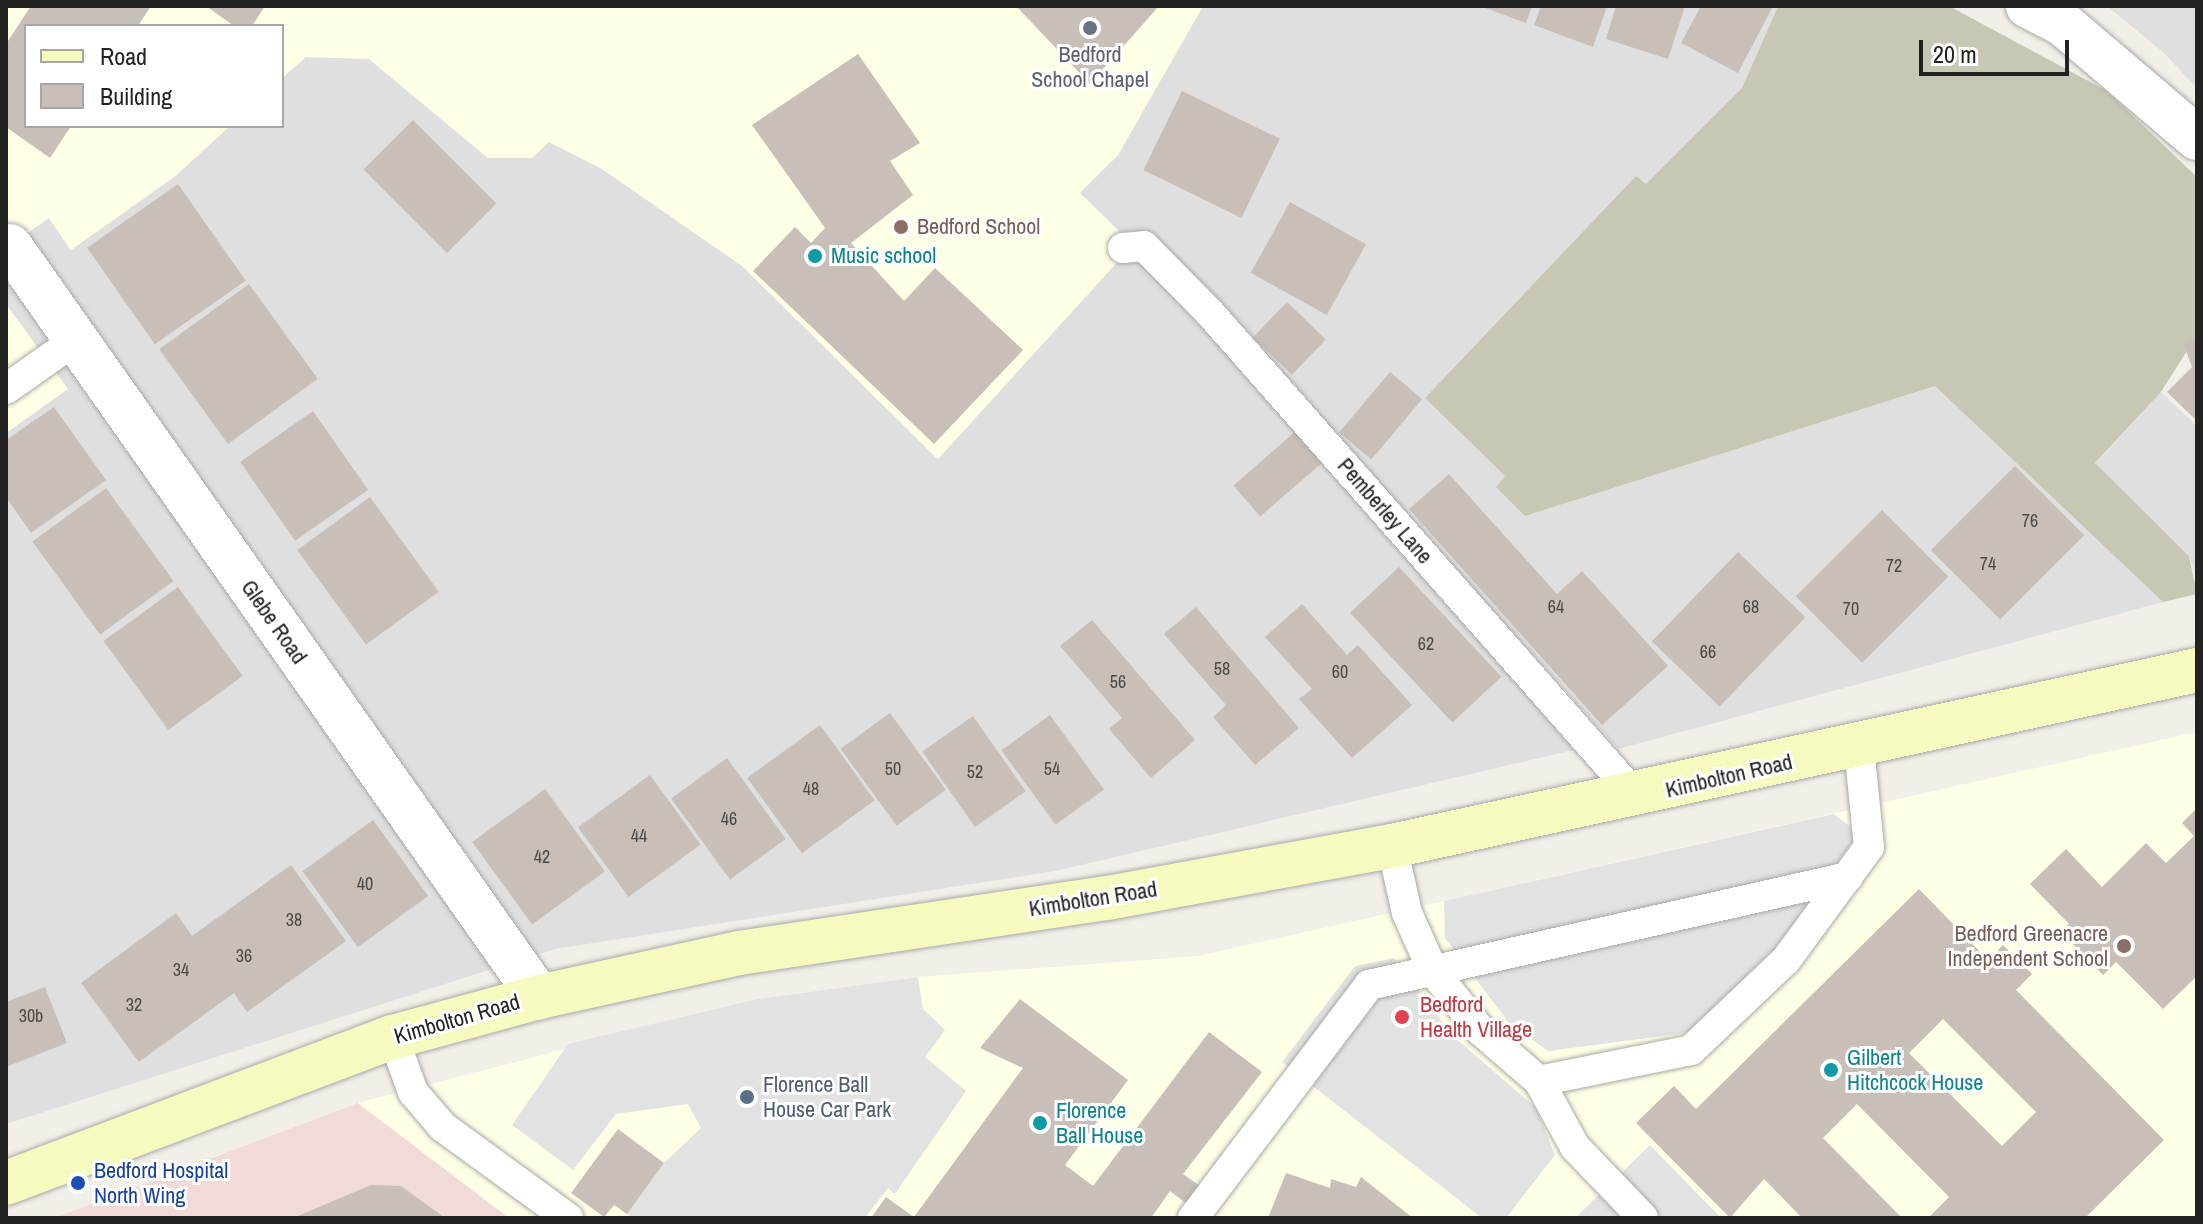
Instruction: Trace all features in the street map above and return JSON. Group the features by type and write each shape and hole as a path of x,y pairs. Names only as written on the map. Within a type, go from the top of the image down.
{"main road":[{"name":"Kimbolton Road","path":"6,1183 393,1037 539,997 739,953 1108,898 1392,846 1636,796 2197,670"}],"street":[{"path":"2028,6 2063,24 2192,117"},
{"name":"Glebe Road","path":"8,243 74,341 539,997"}],"lane":[{"name":"Pemberley Lane","path":"1123,248 1144,246 1210,313 1636,796"},
{"path":"6,389 74,341"},
{"path":"1539,1081 1691,1050 1786,960 1869,847 1859,746"},
{"path":"1392,846 1407,913 1433,971 1481,1031 1539,1081 1575,1147 1643,1218"},
{"path":"1193,1218 1369,985 1848,877"},
{"path":"393,1037 413,1092 443,1127 568,1218"}],"shaded area":[{"name":"Bedford School","path":"6,6 1203,6 1118,155 1080,193 1124,236 1121,258 938,459 742,266 602,169 549,142 532,158 488,158 369,59 306,57 284,76 284,24 24,24 24,128 228,128 174,177 71,250 49,218 6,248"},
{"path":"1203,6 1778,6 1742,88 1646,184 1636,177 1425,398 1506,477 1525,516 1935,386 2163,602 1618,749 1152,232 1124,236 1079,193 1118,155"},
{"path":"1778,6 1949,6 2107,91 2197,177 2197,335 2161,392 2095,463 2189,556 2197,594 2163,602 1935,386 1525,516 1496,487 1505,476 1425,398 1636,176 1646,184 1742,88"},
{"path":"2107,6 2197,6 2197,88 2164,53"},
{"path":"305,57 369,59 488,158 549,142 602,169 742,265 937,459 1121,258 1135,257 1210,329 1578,749 1055,871 555,949 6,1124 6,433 67,389 6,304 6,248 49,218 70,250 174,177 228,128 284,128 284,76"},
{"path":"6,304 68,389 6,433"},
{"path":"2161,392 2197,426 2197,581 2189,555 2095,464"},
{"name":"Bedford Health Village","path":"2197,732 2197,1218 509,1218 358,1103 758,999 918,977 1199,956"},
{"path":"1834,814 1853,829 1853,842 1774,951 1686,1033 1548,1051 1509,1023 1445,938 1444,901"},
{"path":"1394,958 1453,1036 1536,1108 1555,1155 1506,1218 1482,1218 1282,1062 1355,966"},
{"name":"Florence Ball House Car Park","path":"918,977 923,1009 945,1030 925,1057 966,1091 895,1194 888,1188 865,1218 633,1218 627,1214 664,1163 701,1128 688,1104 616,1114 573,1170 512,1125 568,1044 758,999"},
{"path":"358,1103 509,1218 54,1218"},
{"path":"1650,1145 1721,1218 1575,1218"}],"building":[{"path":"31,6 151,6 139,24 24,24 24,128 70,128 50,158 6,127 6,44"},
{"path":"206,6 265,6 253,24 231,24"},
{"name":"Bedford School Chapel","path":"1016,6 1159,6 1090,84"},
{"path":"1480,6 1532,6 1526,23"},
{"path":"1541,6 1607,6 1593,47 1534,25"},
{"path":"1616,6 1685,6 1668,59 1606,39"},
{"path":"1701,6 1773,6 1738,73 1681,43"},
{"name":"Music school","path":"858,54 920,143 890,161 913,195 851,243 904,301 935,268 1023,350 934,444 753,271 795,227 811,243 825,228 752,125"},
{"path":"1182,91 1280,139 1241,218 1143,170"},
{"path":"413,120 496,203 447,253 364,169"},
{"path":"178,184 246,281 155,344 87,248"},
{"path":"1290,202 1366,244 1327,315 1251,273"},
{"path":"249,284 318,379 228,444 159,349"},
{"path":"1287,302 1326,340 1292,375 1253,337"},
{"path":"2197,337 2197,421 2167,392 2192,367 2183,343"},
{"path":"1390,372 1422,399 1371,460 1339,433"},
{"path":"54,407 106,480 31,533 6,497 6,440"},
{"path":"313,411 368,490 295,541 240,462"},
{"path":"1296,431 1323,462 1260,516 1233,485"},
{"path":"2015,466 2084,535 2000,619 1931,550"},
{"path":"1449,474 1557,594 1582,571 1668,666 1602,725 1409,509"},
{"path":"106,488 174,581 100,635 32,541"},
{"path":"370,497 439,592 366,645 297,550"},
{"path":"1882,510 1948,576 1862,663 1796,596"},
{"path":"1738,552 1806,617 1719,706 1652,641"},
{"path":"1399,567 1501,677 1452,722 1350,613"},
{"path":"178,587 243,676 168,730 104,641"},
{"path":"1302,604 1347,655 1358,645 1412,705 1352,758 1299,699 1312,689 1265,637"},
{"path":"1196,607 1299,728 1255,765 1213,717 1226,705 1164,634"},
{"path":"1092,620 1195,740 1151,778 1109,729 1122,718 1060,646"},
{"path":"890,713 946,790 896,826 841,749"},
{"path":"1050,715 1104,789 1056,825 1001,750"},
{"path":"973,716 1026,791 975,827 922,752"},
{"path":"820,725 875,800 802,853 747,778"},
{"path":"727,758 786,839 730,879 671,799"},
{"path":"650,775 701,845 629,897 578,827"},
{"path":"545,789 605,872 532,924 472,842"},
{"path":"2197,808 2197,976 2163,1009 2116,962 2103,975 2061,932 2069,924 2030,884 2066,849 2102,887 2146,843 2166,863 2194,836 2182,823"},
{"path":"373,820 428,896 358,947 303,871"},
{"path":"291,865 346,941 247,1012 234,993 139,1062 81,983 176,913 192,936"},
{"name":"Gilbert Hitchcock House","path":"1919,889 1988,960 2003,945 2032,974 2016,990 2164,1140 2085,1218 1928,1218 1949,1197 1857,1104 1823,1138 1902,1218 1802,1218 1764,1179 1730,1218 1636,1123 1674,1086 1696,1109","holes":["1943,1019 2036,1112 2002,1146 1909,1053"]},
{"path":"45,987 67,1043 6,1067 6,1002"},
{"name":"Florence Ball House","path":"1020,999 1128,1080 1065,1165 1093,1186 1209,1032 1262,1072 1183,1174 1200,1186 1187,1204 1170,1191 1151,1218 871,1218 886,1197 914,1217 1023,1068 980,1048"},
{"path":"618,1129 664,1163 627,1214 614,1205 604,1217 571,1193"},
{"path":"1286,1173 1330,1188 1331,1179 1356,1187 1361,1177 1413,1218 1268,1218"},
{"path":"371,1185 401,1186 445,1218 293,1218"}],"place":[{"name":"Bedford School Chapel","path":"1090,28"},
{"name":"Bedford School","path":"901,227"},
{"name":"Music school","path":"815,256"},
{"name":"Bedford Greenacre Independent School","path":"2124,946"},
{"name":"Bedford Health Village","path":"1402,1017"},
{"name":"Gilbert Hitchcock House","path":"1831,1070"},
{"name":"Florence Ball House Car Park","path":"747,1097"},
{"name":"Florence Ball House","path":"1040,1123"},
{"name":"Bedford Hospital North Wing","path":"78,1183"}]}
